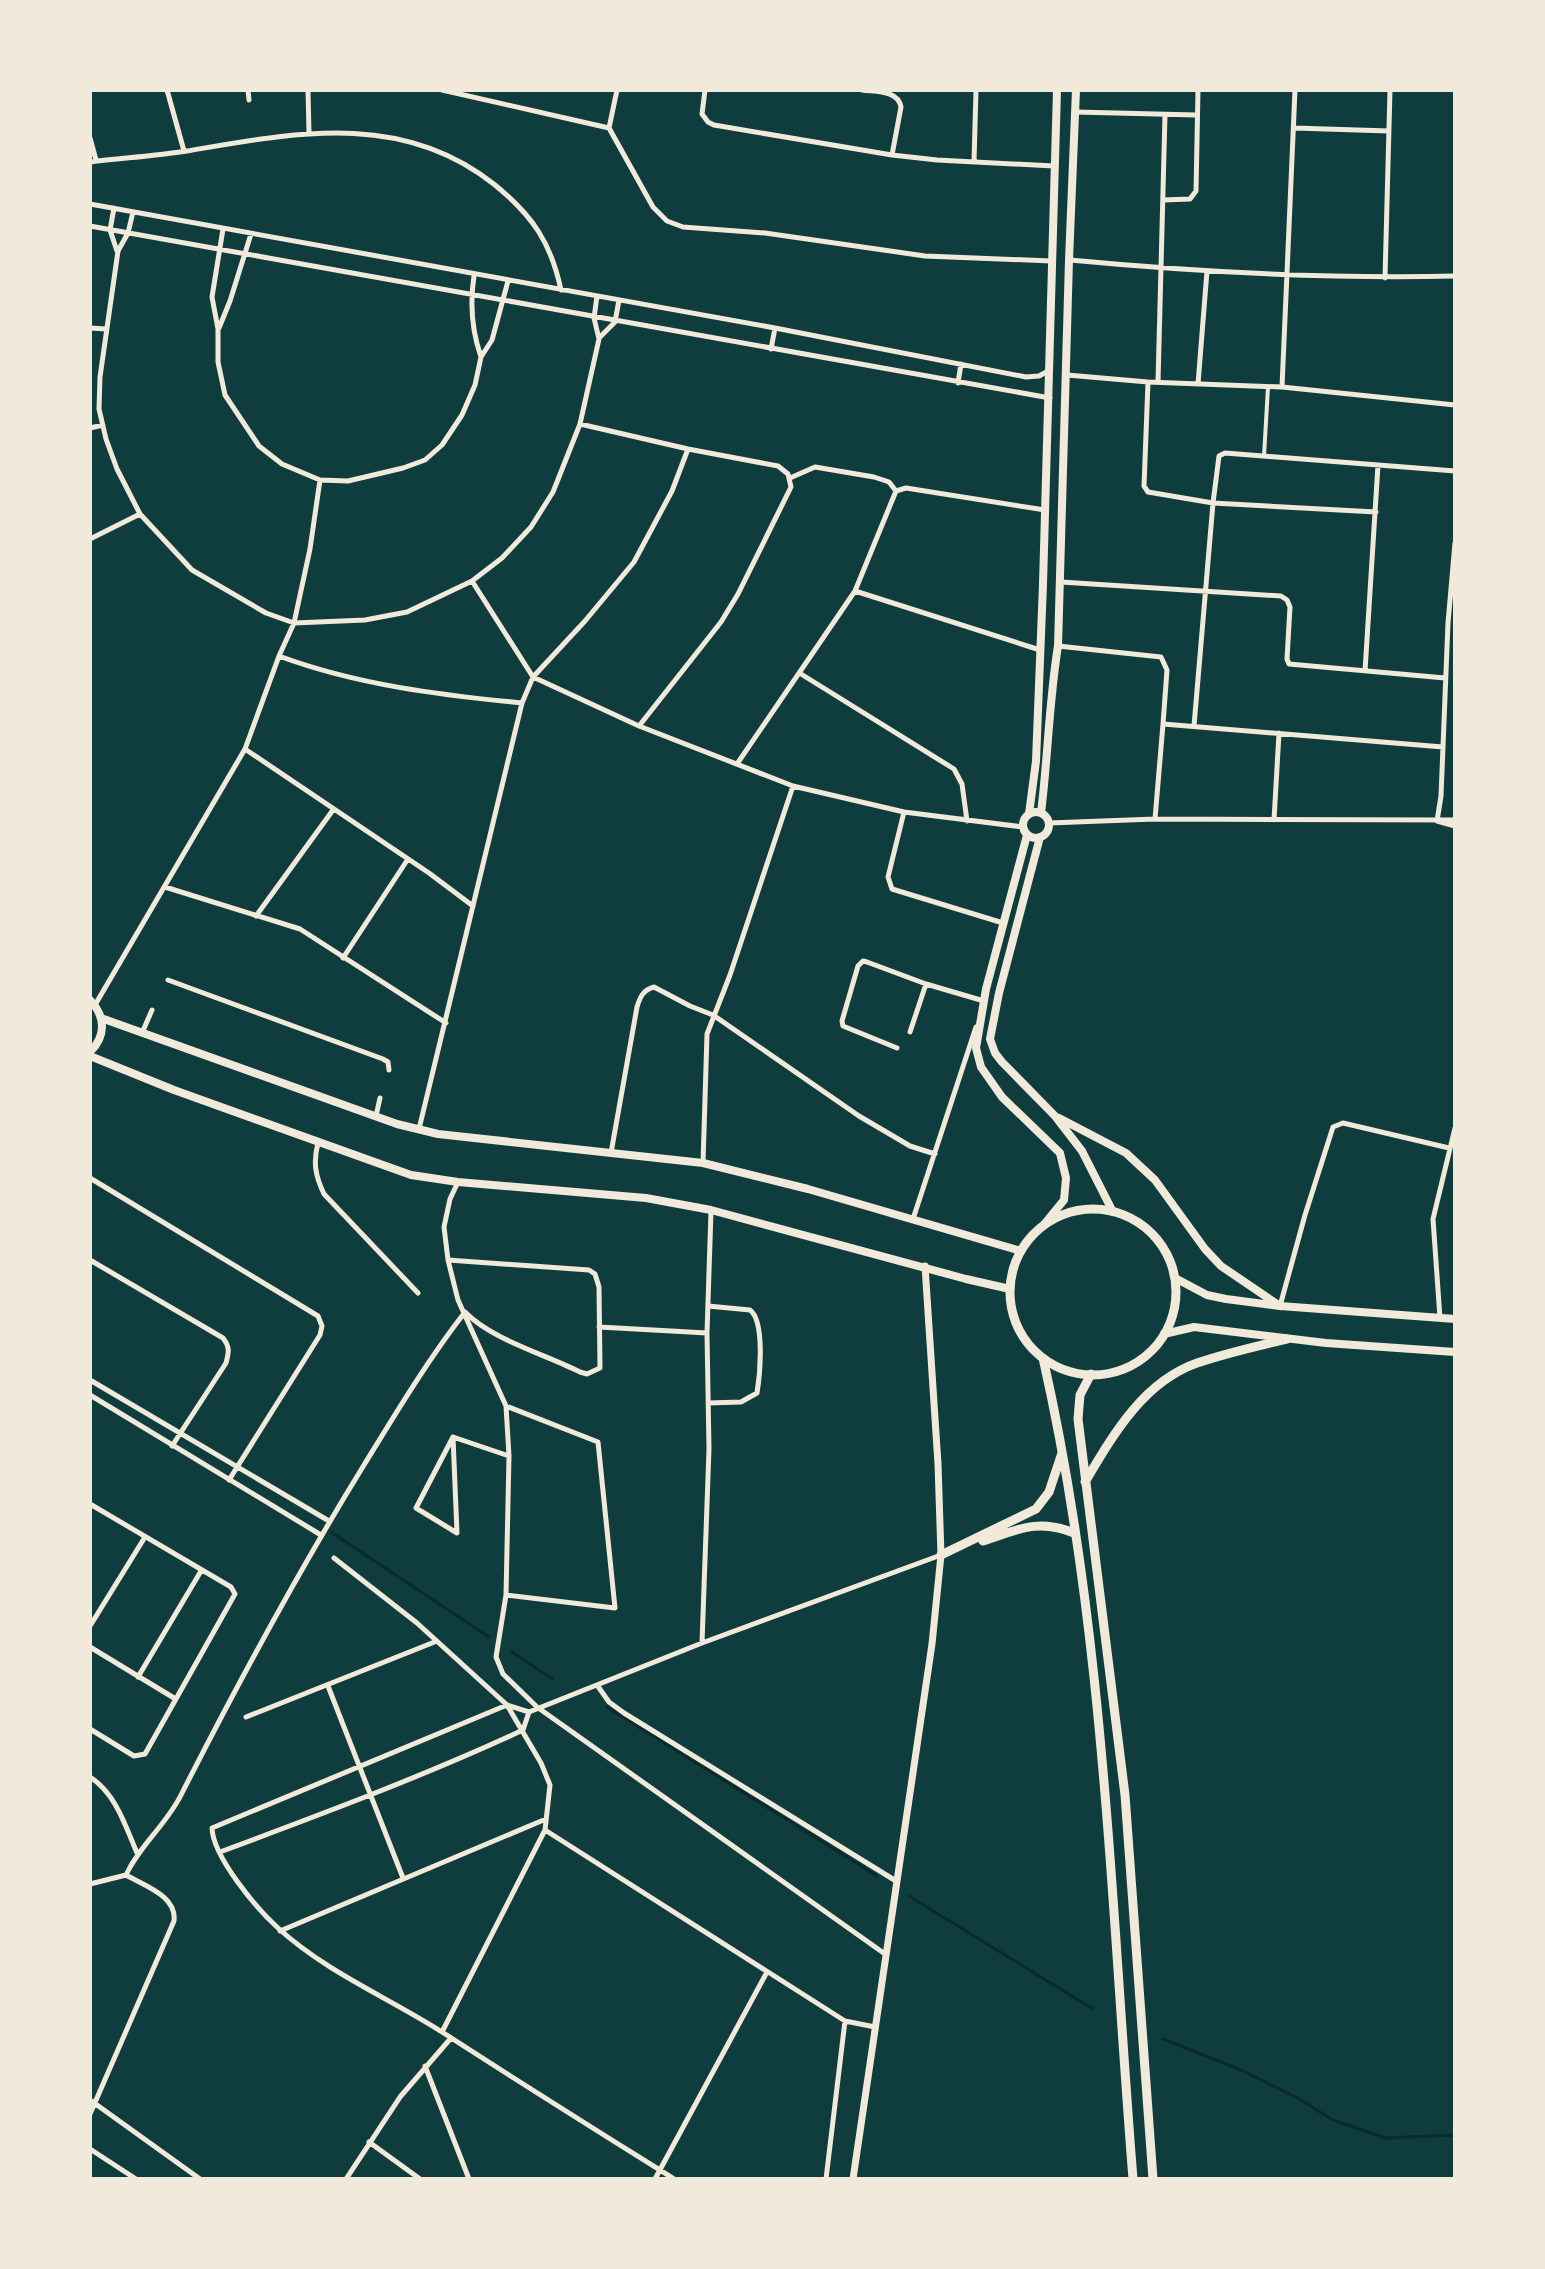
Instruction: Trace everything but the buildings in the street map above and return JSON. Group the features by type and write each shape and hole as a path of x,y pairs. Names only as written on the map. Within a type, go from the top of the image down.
{"highway":[{"path":"1091,1209 1113,1212 1134,1220 1152,1233 1168,1257 1175,1278 1174,1309 1164,1334 1149,1352 1133,1364 1110,1372 1091,1374 1061,1368 1043,1358 1020,1330 1012,1311 1010,1289 1013,1269 1021,1251 1042,1227 1056,1218 1091,1209"},
{"path":"1085,1482 1132,1410 1162,1382 1194,1364 1287,1339"},
{"path":"1043,1358 1063,1450 1101,1763 1133,2179"},
{"path":"1091,1374 1080,1395 1078,1407 1125,1795 1153,2179"},
{"path":"941,1555 1036,1509 1049,1492 1063,1450"},
{"path":"941,1555 1030,1526 1056,1525 1074,1533"}],"main road":[{"path":"1042,1227 1064,1200 1067,1187 1060,1153 1002,1097 981,1067 976,1048 984,1001 1025,831 1024,820 1029,814 1036,761 1051,370 1057,90"},
{"path":"1076,90 1058,646 1041,813 1049,823 1047,832 1040,837 990,1039 995,1053 1055,1116 1082,1151 1113,1212"},
{"path":"1029,814 1041,813"},
{"path":"1025,831 1040,837"},
{"path":"92,1003 101,1018 101,1035 90,1054 160,1085 411,1175 646,1198 711,1210 1010,1289"},
{"path":"101,1018 376,1116 438,1134 703,1163 1021,1251"},
{"path":"1055,1116 1126,1153 1155,1180 1221,1266 1280,1306"},
{"path":"1175,1278 1214,1296 1280,1306 1455,1319"},
{"path":"1164,1334 1194,1327 1287,1339 1455,1352"}],"street":[{"path":"167,90 184,151"},
{"path":"248,90 249,100"},
{"path":"308,90 309,133"},
{"path":"442,90 609,128"},
{"path":"474,97 475,90"},
{"path":"617,90 609,128 653,207 676,225 765,233 925,256 1051,261"},
{"path":"705,90 702,114 714,125 892,155 1054,166"},
{"path":"862,90 893,94 900,100 892,155"},
{"path":"974,162 976,90"},
{"path":"1163,200 1190,199 1195,195 1198,90"},
{"path":"1282,387 1295,90"},
{"path":"1385,278 1390,90"},
{"path":"1076,112 1196,115"},
{"path":"1158,382 1165,115"},
{"path":"1294,128 1389,131"},
{"path":"90,138 93,161 309,133 368,133 399,138 431,149 486,178 521,209 540,232 552,255 561,290"},
{"path":"90,204 474,276 775,328 1026,377 1039,376 1051,370"},
{"path":"114,208 110,230 118,251"},
{"path":"133,212 128,233 118,251 99,388 99,409 117,469 140,514 192,570 266,613 294,623 365,620 407,612 472,581 502,558 531,527 553,492 580,424 599,339 594,318 597,296"},
{"path":"90,226 1050,398"},
{"path":"223,229 212,297 218,329 218,362 225,395 259,446 282,464 320,480 348,481 379,475 425,460 442,445 462,415 475,385 481,357 492,340 508,281"},
{"path":"218,329 251,234"},
{"path":"1069,260 1207,271 1385,278 1455,276"},
{"path":"1198,384 1207,271"},
{"path":"474,276 471,295 481,357"},
{"path":"599,339 615,322 619,300"},
{"path":"90,328 106,329"},
{"path":"771,349 775,328"},
{"path":"958,383 961,364"},
{"path":"1067,375 1148,382 1282,387 1454,405 1455,399"},
{"path":"1148,382 1144,486 1154,495 1213,503 1376,512"},
{"path":"1264,456 1268,386"},
{"path":"580,424 778,466 790,478 791,490 730,607 639,726"},
{"path":"90,428 103,425"},
{"path":"419,1129 522,703 533,677 603,601 634,562 666,502 688,449"},
{"path":"1194,726 1218,458 1225,453 1455,471"},
{"path":"1365,672 1378,465"},
{"path":"737,764 855,591 894,492 889,482 874,477 815,467 790,478"},
{"path":"92,1003 245,749 294,623 310,549 320,480"},
{"path":"894,492 906,488 1045,510"},
{"path":"90,539 140,514"},
{"path":"1437,821 1455,543"},
{"path":"472,581 533,677 639,726 793,786 904,812 1025,831"},
{"path":"1061,582 1285,598 1290,607 1289,664 1445,678"},
{"path":"855,591 1040,650"},
{"path":"1058,646 1161,657 1167,670 1155,819"},
{"path":"279,656 318,671 363,682 522,703"},
{"path":"801,674 954,769 962,784 967,821"},
{"path":"1163,724 1443,747"},
{"path":"1274,820 1279,733"},
{"path":"245,749 473,906"},
{"path":"703,1163 707,1034 730,975 793,786"},
{"path":"256,916 333,810"},
{"path":"904,812 888,877 892,889 1004,923"},
{"path":"1049,823 1155,819 1455,823"},
{"path":"343,958 408,859"},
{"path":"164,887 300,929 446,1023"},
{"path":"897,1048 843,1026 858,966 867,962 984,1001"},
{"path":"168,980 383,1059 390,1065 389,1070"},
{"path":"910,1032 926,984"},
{"path":"611,1153 640,997 646,989 659,988 713,1015 871,1123 910,1146 935,1154"},
{"path":"142,1033 152,1010"},
{"path":"912,1219 981,1015"},
{"path":"376,1116 380,1098"},
{"path":"1280,1306 1333,1127 1343,1123 1449,1148"},
{"path":"1440,1319 1433,1219 1455,1128"},
{"path":"318,1143 314,1161 324,1194 418,1293"},
{"path":"90,1178 318,1316 322,1326 320,1335 229,1480"},
{"path":"458,1182 446,1213 444,1239 448,1260 458,1300 506,1406 509,1456 506,1595 496,1646 497,1662 503,1674 537,1707 885,1954"},
{"path":"702,1643 709,1449 707,1333 711,1210"},
{"path":"90,1260 223,1338 228,1344 230,1351 226,1363 172,1446"},
{"path":"448,1260 589,1270 595,1274 599,1287 600,1368 587,1374 492,1331 465,1312"},
{"path":"853,2179 932,1644 941,1555 925,1266"},
{"path":"708,1306 750,1310 758,1320 759,1336 757,1393 741,1402 708,1403"},
{"path":"90,1885 126,1875 179,1800 217,1721 329,1521 429,1359 465,1312"},
{"path":"599,1327 707,1333"},
{"path":"90,1380 329,1521"},
{"path":"90,1395 321,1535"},
{"path":"506,1406 598,1442 615,1608 506,1595"},
{"path":"453,1437 509,1456"},
{"path":"453,1437 454,1453 457,1533 416,1508 453,1437"},
{"path":"90,1504 231,1587 235,1594 142,1756 134,1756 90,1729"},
{"path":"90,1626 145,1537"},
{"path":"220,1852 372,1795 523,1730 529,1712 537,1707 941,1555"},
{"path":"334,1558 437,1641 507,1705 547,1774 550,1785 545,1830 442,2032"},
{"path":"138,1677 201,1571"},
{"path":"246,1717 437,1641"},
{"path":"90,1647 174,1698"},
{"path":"597,1685 609,1702 624,1713 896,1881"},
{"path":"328,1686 403,1878"},
{"path":"529,1712 507,1705 216,1825 212,1831 220,1852 239,1884 280,1931 674,2179"},
{"path":"90,1777 104,1787 113,1799 138,1854"},
{"path":"280,1931 547,1819"},
{"path":"545,1830 845,2021 875,2027"},
{"path":"90,2114 92,2102 174,1921 169,1900 126,1875"},
{"path":"655,2179 767,1972"},
{"path":"826,2179 845,2021"},
{"path":"346,2179 400,2097 451,2038"},
{"path":"425,2066 469,2179"},
{"path":"92,2102 200,2179"},
{"path":"369,2142 420,2179"},
{"path":"90,2149 136,2179"},
{"path":"122,2170 125,2179"}],"waterway":[{"path":"331,1532 489,1637"},
{"path":"512,1652 552,1679"},
{"path":"607,1707 877,1876"},
{"path":"909,1896 1093,2009"},
{"path":"1163,2039 1241,2070 1298,2098 1331,2119 1385,2138 1455,2135"}]}
